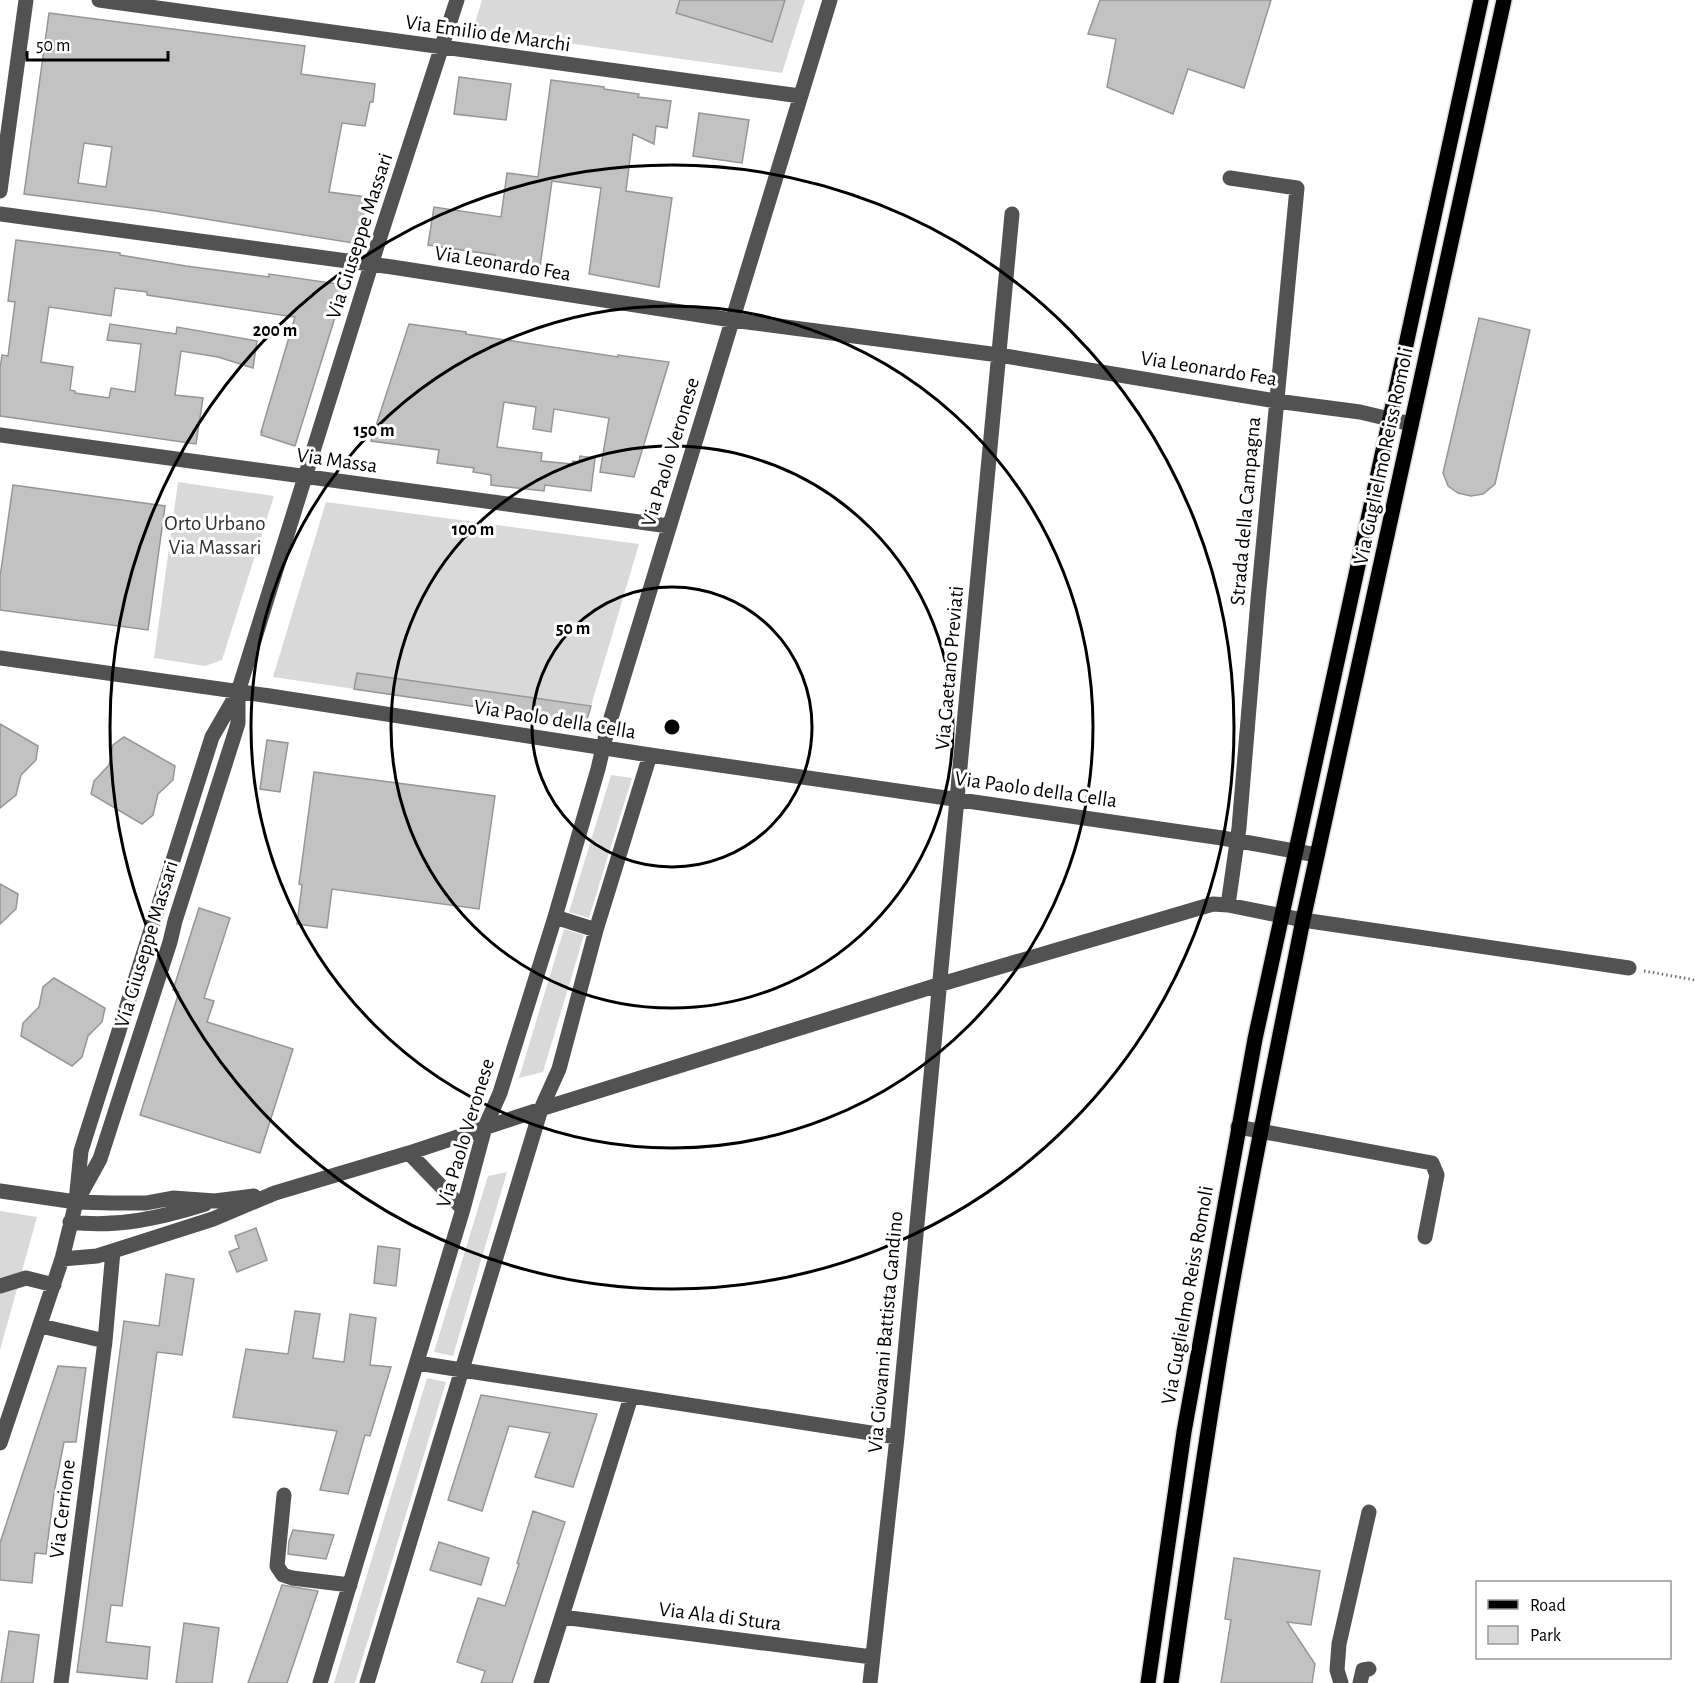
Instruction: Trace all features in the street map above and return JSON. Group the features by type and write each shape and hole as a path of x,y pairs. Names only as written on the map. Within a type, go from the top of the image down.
{"main road":[{"name":"Via Guglielmo Reiss Romoli","path":"1148,1683 1184,1432 1238,1127 1280,916 1481,0"},
{"name":"Via Guglielmo Reiss Romoli","path":"1171,1683 1207,1435 1261,1131 1303,920 1504,0"}],"street":[{"path":"0,191 26,0"},
{"name":"Via Emilio de Marchi","path":"99,0 800,96"},
{"name":"Via Giuseppe Massari","path":"0,1443 62,1259 76,1202 81,1151 208,748 238,692 457,0"},
{"name":"Via Paolo Veronese","path":"320,1683 463,1209 485,1127 500,1093 555,917 602,748 830,0"},
{"name":"Strada della Campagna","path":"1228,905 1238,841 1297,188 1230,178"},
{"name":"Via Leonardo Fea","path":"0,214 372,264 732,320 999,355 1276,401 1360,412 1411,424"},
{"path":"999,355 1012,214"},
{"name":"Via Gaetano Previati","path":"938,985 958,799 999,355"},
{"name":"Via Massa","path":"0,435 669,526"},
{"name":"Via Paolo della Cella","path":"0,658 958,799 1317,855"},
{"name":"Via Giuseppe Massari","path":"76,1202 100,1159 170,942 238,723 238,692"},
{"path":"367,1683 541,1109 559,1069 596,930 650,755"},
{"path":"62,1259 97,1256 213,1219 275,1193 409,1153 541,1109 938,985 1213,904 1303,920 1629,968"},
{"path":"555,917 596,930"},
{"name":"Via Giovanni Battista Gandino","path":"870,1683 897,1437 938,985"},
{"path":"1238,1127 1432,1163 1437,1175 1425,1238"},
{"path":"409,1153 463,1209"},
{"path":"0,1191 76,1202 132,1203 172,1198 215,1201"},
{"path":"70,1222 93,1225 140,1221 215,1201 275,1193"},
{"name":"Via Cerrione","path":"60,1683 105,1341 112,1251"},
{"path":"0,1286 26,1278 54,1285"},
{"path":"40,1326 105,1341"},
{"path":"417,1363 897,1437"},
{"path":"541,1683 631,1397"},
{"path":"284,1495 277,1566 283,1575 350,1585"},
{"path":"1341,1683 1336,1670 1339,1644 1369,1512"},
{"name":"Via Ala di Stura","path":"562,1617 872,1657"},
{"path":"1360,1683 1363,1670 1369,1669"}],"path":[{"path":"1629,968 1695,980"}],"green space":[{"path":"482,0 805,0 782,73 473,30"},
{"name":"Orto Urbano Via Massari","path":"178,482 274,496 222,660 205,666 154,658"},
{"path":"326,502 639,544 586,723 273,677"},
{"path":"611,775 632,778 589,918 569,912"},
{"path":"564,929 584,935 543,1072 519,1078"},
{"path":"507,1172 453,1356 434,1352 488,1176"},
{"path":"0,1211 37,1217 0,1350"},
{"path":"427,1378 446,1382 355,1683 334,1683"}],"building":[{"path":"680,0 785,0 772,42 676,13"},
{"path":"1100,0 1271,0 1244,88 1188,69 1173,114 1107,87 1116,39 1088,34"},
{"path":"49,13 305,46 301,74 375,84 373,102 370,102 365,126 342,123 329,192 366,197 359,244 156,211 24,194","holes":["84,143 112,147 106,187 78,183"]},
{"path":"459,77 511,84 506,120 454,114"},
{"path":"551,80 604,87 604,89 639,94 638,97 671,101 667,128 656,126 654,144 633,134 626,191 672,198 659,287 589,274 601,188 552,181 540,267 495,260 495,255 428,245 434,207 501,217 507,173 538,177"},
{"path":"699,113 749,120 742,163 693,156"},
{"path":"16,240 120,253 120,255 186,266 269,277 269,274 345,285 295,446 261,435 261,432 295,317 147,295 147,292 115,288 111,316 49,307 41,362 73,367 70,390 75,393 109,398 111,388 135,392 141,344 107,340 110,324 176,334 177,327 257,341 253,368 218,357 181,351 175,395 203,398 196,444 0,416 0,369 2,355 8,356 15,302 8,301"},
{"path":"1479,318 1530,330 1495,484 1483,494 1471,496 1458,493 1448,486 1443,473"},
{"path":"409,324 618,357 618,355 669,362 634,477 600,472 609,418 554,409 551,432 533,429 536,407 504,402 497,447 542,453 541,461 572,464 573,461 579,462 580,456 595,458 591,491 545,485 544,491 491,485 491,475 473,472 474,468 437,463 439,450 371,441"},
{"path":"13,485 165,506 148,630 0,610 0,577"},
{"path":"357,673 591,706 586,723 354,689"},
{"path":"0,724 38,746 36,760 21,775 16,795 0,808"},
{"path":"124,737 175,766 173,780 158,794 153,815 142,824 91,794 94,781 109,765 113,745"},
{"path":"267,740 288,743 280,792 260,789"},
{"path":"314,772 495,796 479,909 332,889 327,928 297,924 302,885 299,884"},
{"path":"0,884 18,894 16,909 0,924"},
{"path":"199,908 230,918 204,998 214,1001 207,1022 293,1049 260,1153 140,1115 179,992 173,990"},
{"path":"54,978 105,1008 102,1022 88,1036 82,1057 72,1066 21,1036 23,1023 39,1007 43,987"},
{"path":"256,1228 267,1260 237,1272 229,1252 239,1248 235,1236"},
{"path":"378,1246 400,1249 396,1286 374,1283"},
{"path":"166,1274 194,1279 182,1355 157,1352 122,1606 111,1605 106,1642 150,1647 147,1679 77,1672 124,1321 159,1326"},
{"path":"295,1311 320,1314 313,1358 344,1362 350,1314 376,1318 370,1365 391,1367 370,1436 365,1435 348,1494 320,1490 337,1431 233,1417 246,1349 288,1354"},
{"path":"58,1366 86,1368 76,1442 64,1442 46,1554 35,1553 32,1583 0,1580 0,1543"},
{"path":"481,1395 597,1414 573,1487 535,1477 550,1433 509,1426 482,1511 448,1500"},
{"path":"533,1511 565,1522 512,1683 481,1683 485,1671 457,1662 478,1598 505,1606"},
{"path":"293,1530 334,1535 326,1559 288,1554"},
{"path":"439,1542 489,1558 481,1585 430,1570"},
{"path":"1234,1558 1320,1571 1311,1625 1287,1622 1315,1664 1312,1683 1221,1683 1231,1620 1225,1619"},
{"path":"282,1585 318,1591 287,1683 248,1683"},
{"path":"184,1623 219,1628 212,1683 176,1683"},
{"path":"9,1631 39,1635 33,1683 1,1683"}]}
